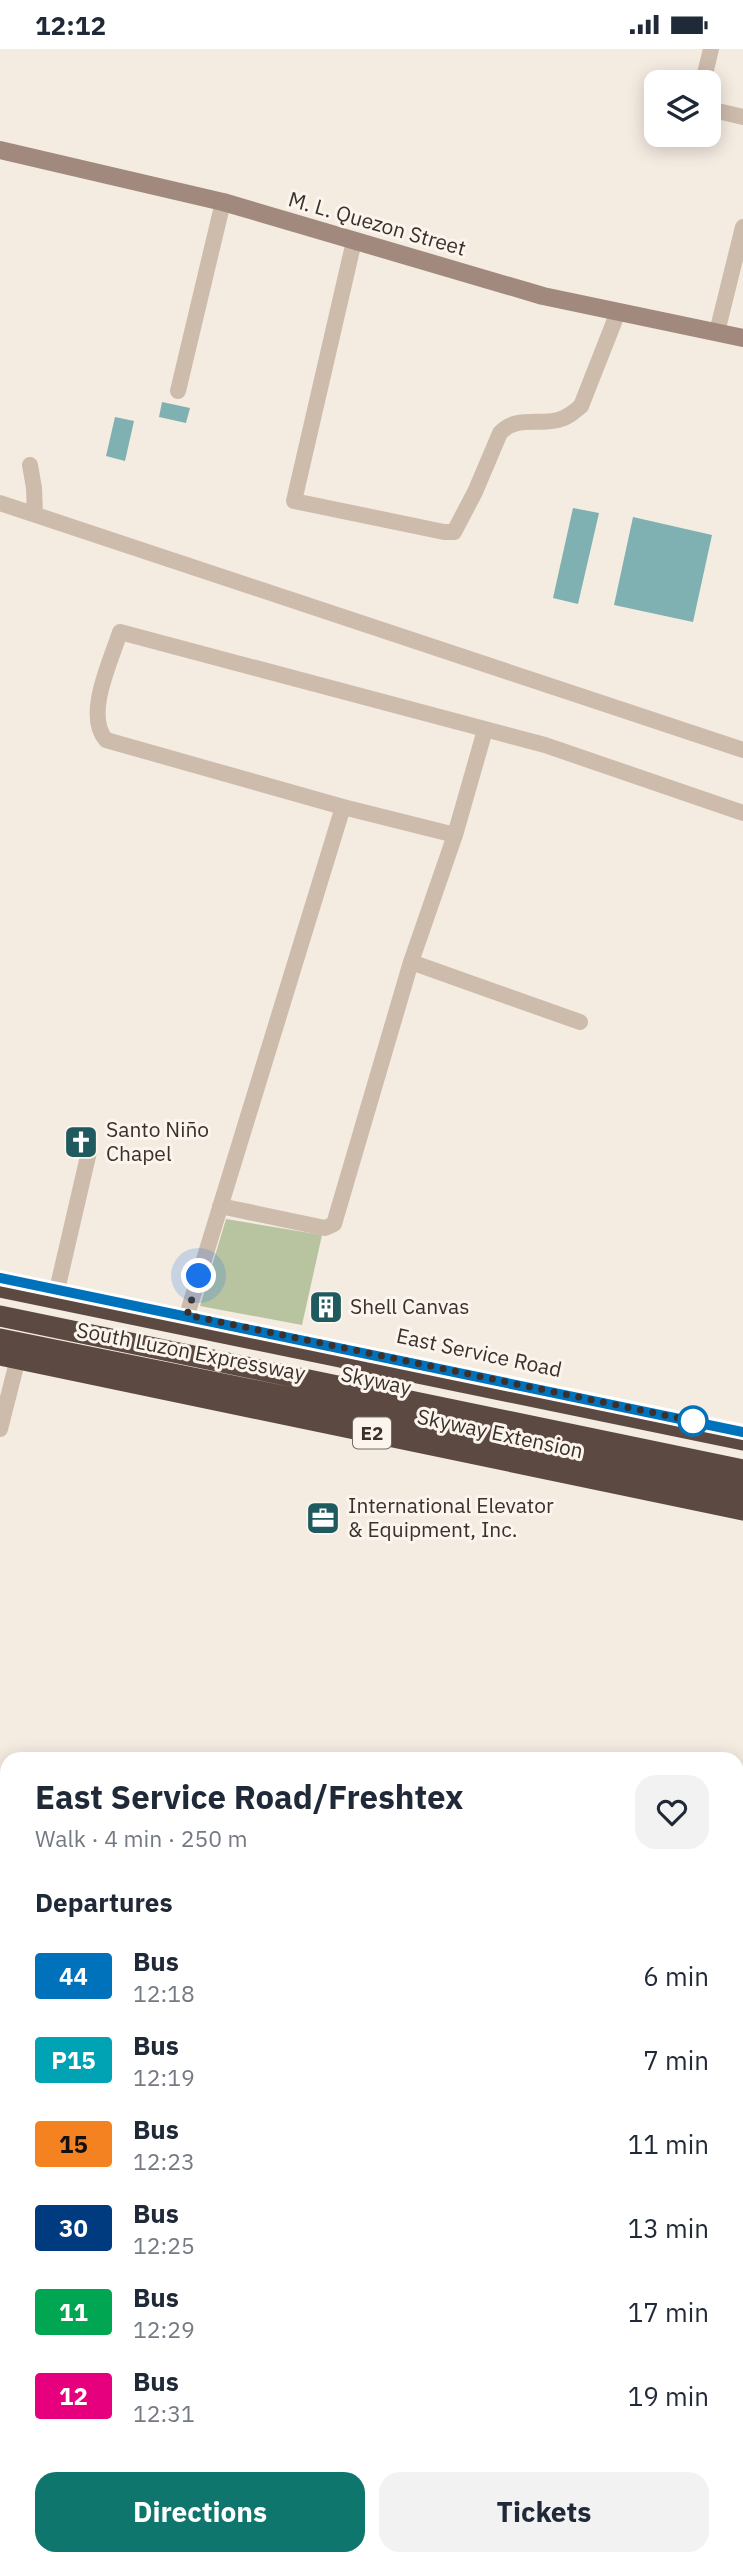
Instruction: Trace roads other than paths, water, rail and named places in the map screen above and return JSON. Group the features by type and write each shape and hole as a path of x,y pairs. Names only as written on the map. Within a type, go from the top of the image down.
{"highway":[{"name":"Skyway Extension","path":"0,1287 743,1440"},
{"name":"South Luzon Expressway","path":"0,1304 743,1456"},
{"name":"Skyway","path":"0,1316 743,1470"},
{"name":"Skyway","path":"0,1329 743,1482"},
{"name":"South Luzon Expressway","path":"0,1339 743,1489"},
{"name":"Skyway Extension","path":"5,1361 743,1510"}],"main road":[{"name":"M. L. Quezon Street","path":"0,150 223,202 543,296 743,338"},
{"name":"East Service Road","path":"0,1278 743,1432"},
{"path":"5,1361 743,1516"}],"street":[{"path":"707,70 711,49"},
{"path":"721,112 743,117"},
{"path":"178,391 223,202"},
{"path":"717,333 743,227"},
{"path":"354,241 294,501 454,532 475,492 500,433 506,426 558,420 581,406 618,312"},
{"path":"30,465 35,515"},
{"path":"0,503 743,750"},
{"path":"455,835 343,807 106,740 99,732 95,711 120,632 545,745 743,813"},
{"path":"220,1206 325,1228 334,1224 411,962 455,835 485,730"},
{"path":"187,1315 343,807"},
{"path":"411,962 580,1022"},
{"path":"57,1290 89,1152"},
{"path":"0,1429 5,1361"}],"water":[{"path":"162,402 190,408 186,423 159,417"},
{"path":"115,417 134,421 125,461 106,456"},
{"path":"573,508 599,513 578,604 553,598"},
{"path":"633,517 712,535 693,622 614,605"}],"place":[{"name":"Santo Niño Chapel","path":"81,1142"},
{"name":"Shell Canvas","path":"326,1307"},
{"name":"International Elevator & Equipment, Inc.","path":"323,1518"}]}
